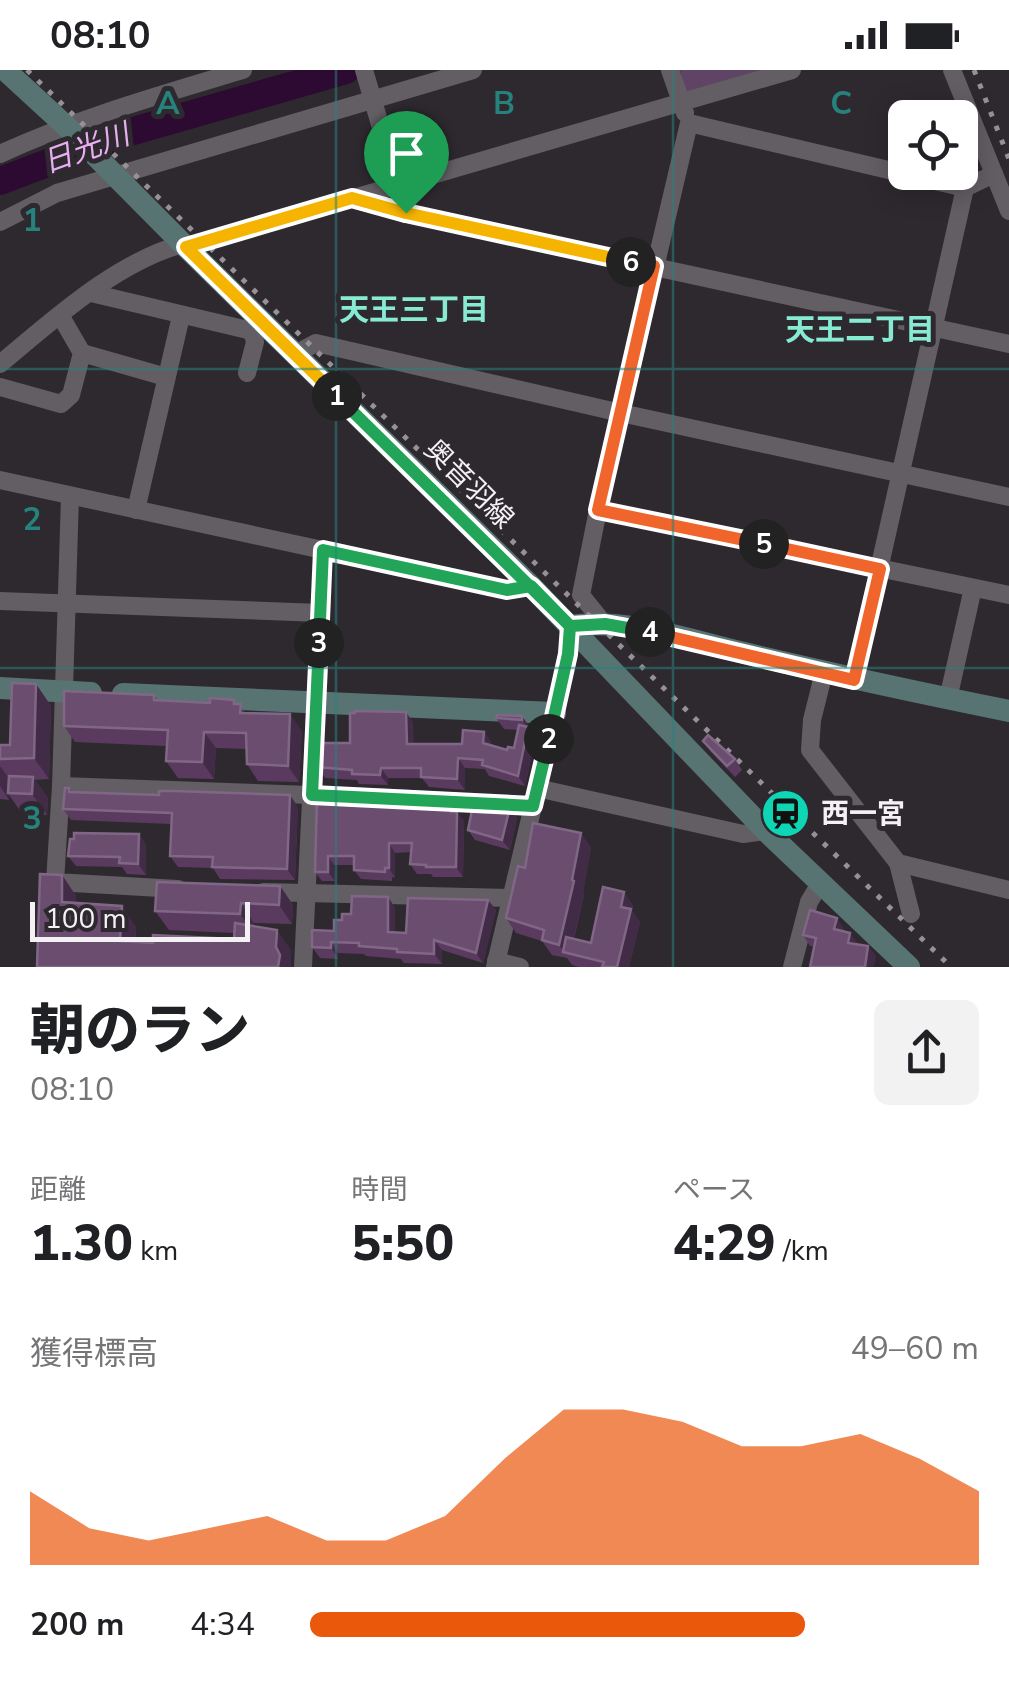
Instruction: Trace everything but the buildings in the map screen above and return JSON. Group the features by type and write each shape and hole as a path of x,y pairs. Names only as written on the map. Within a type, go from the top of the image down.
{"main road":[{"name":"奥音羽線","path":"5,70 68,128 258,327 294,354 531,586 766,832 908,967"},
{"path":"570,626 630,627 854,680 1009,711"},
{"path":"0,688 555,713"}],"street":[{"path":"0,154 100,114 242,70"},
{"path":"364,70 406,213"},
{"path":"0,222 57,194 113,175 473,70"},
{"path":"605,624 581,596 689,123 670,70"},
{"path":"82,353 71,395 61,404 0,388 4,360 116,275 150,257 792,70"},
{"path":"952,70 1009,211"},
{"path":"689,123 888,170"},
{"path":"978,182 994,174"},
{"path":"854,680 965,190"},
{"path":"352,198 1009,344"},
{"path":"90,294 181,316 258,327 246,374"},
{"path":"60,315 82,353 166,377"},
{"path":"136,510 181,316"},
{"path":"294,354 316,342 620,414 1009,497"},
{"path":"0,480 507,590 531,586"},
{"path":"70,496 55,882 194,890"},
{"path":"598,510 1009,595"},
{"path":"303,967 323,550"},
{"path":"948,699 974,588"},
{"path":"0,601 320,613"},
{"path":"520,967 495,964 555,713 570,626"},
{"path":"824,672 812,720 810,750 898,863 911,914"},
{"path":"61,786 312,795 535,797 742,834 766,832"},
{"path":"898,863 1009,890"},
{"path":"792,967 809,902 822,882"},
{"path":"251,892 511,898"}],"shaded area":[{"path":"680,70 760,70 685,94"}],"waterway":[{"name":"日光川","path":"0,181 130,132 346,70"}],"railway":[{"path":"27,70 951,967"},
{"path":"974,70 1009,159"}],"place":[{"name":"西一宮","path":"786,814"}],"district":[{"name":"天王三丁目","path":"414,310"},
{"name":"天王二丁目","path":"860,330"}],"route":[{"path":"406,213 352,198 186,247 531,586 570,626 568,654 533,806 312,795 323,550 507,590 531,586 570,626 630,627 854,680 880,569 598,510 654,266 406,213"}]}
